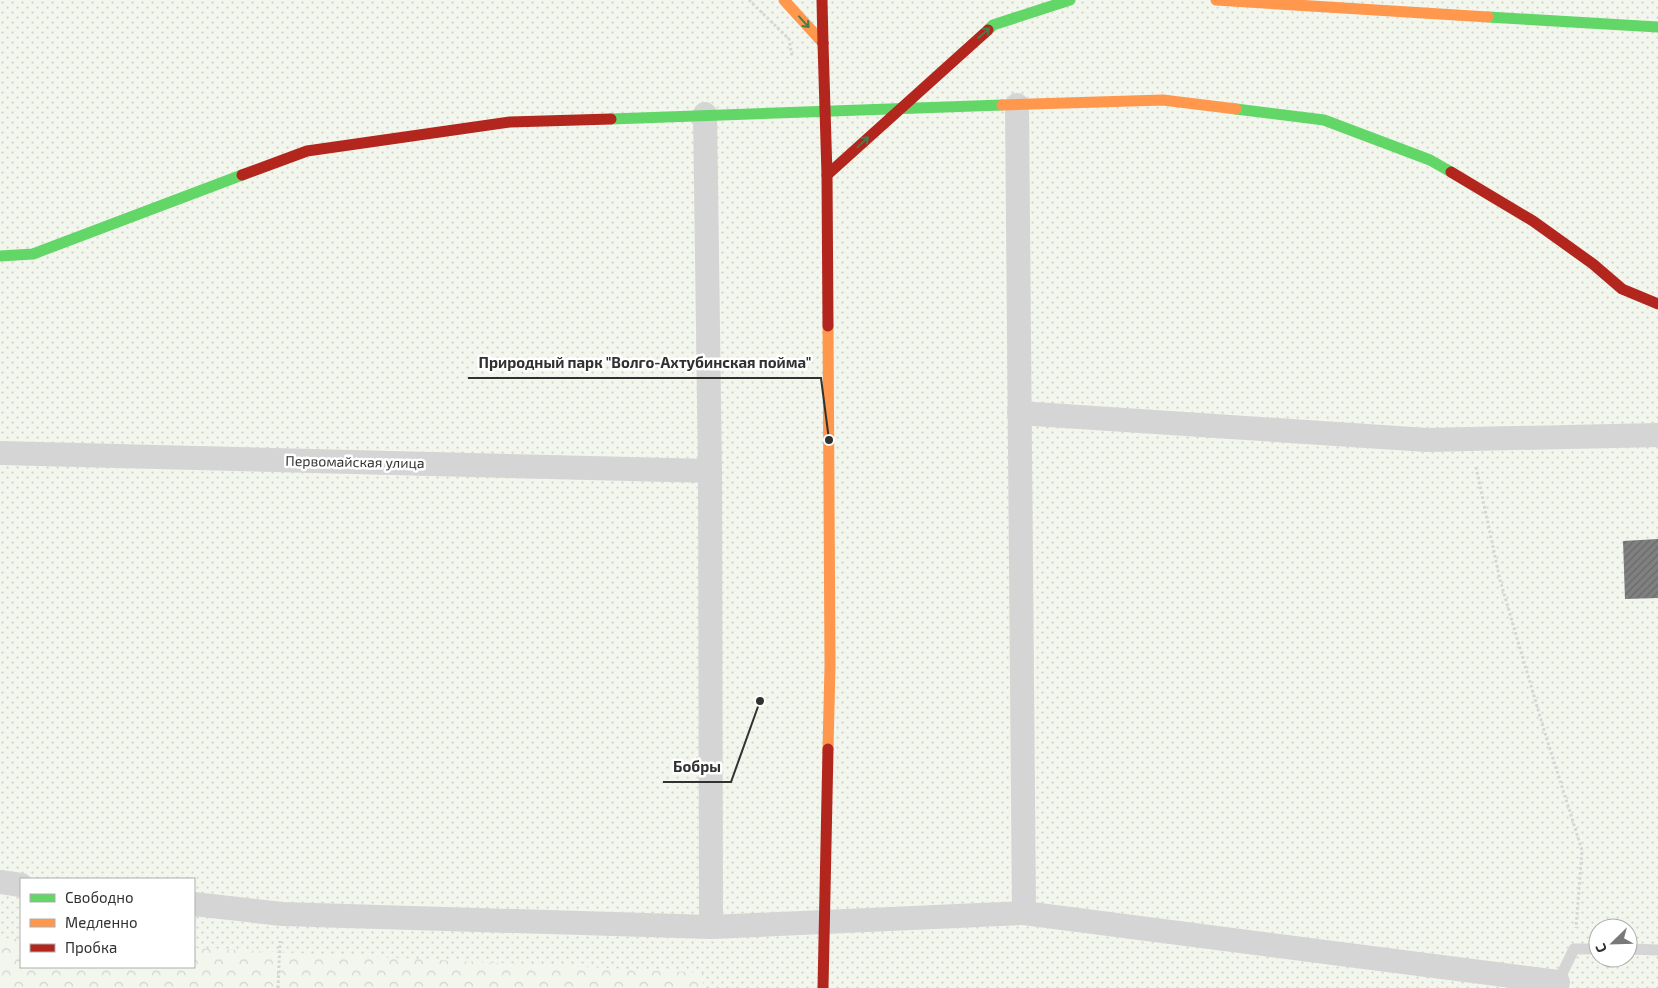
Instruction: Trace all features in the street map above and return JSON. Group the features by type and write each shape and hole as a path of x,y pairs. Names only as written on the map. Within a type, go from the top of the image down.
{"main road":[{"path":"784,0 823,44"},
{"path":"822,0 827,175 830,666 823,988"},
{"path":"827,175 993,25 1070,0"},
{"path":"1216,0 1658,27"},
{"path":"0,256 33,254 307,151 510,122 1163,100 1324,120 1430,160 1533,221 1593,264 1622,289 1658,304"}],"street":[{"path":"1017,105 1024,913"},
{"path":"705,114 710,472 711,928"},
{"path":"1019,413 1427,440 1658,434"},
{"name":"Первомайская улица","path":"0,453 710,472"},
{"path":"0,882 20,885"},
{"path":"195,904 282,914 711,928 1024,913 1557,985"}],"lane":[{"path":"1557,985 1574,949 1588,949"},
{"path":"1638,949 1658,950"}],"path":[{"path":"1470,439 1500,580 1582,850 1574,949"},
{"path":"278,988 282,914"}],"green space":[{"path":"0,0 1658,0 1658,988 0,988"},
{"path":"0,938 20,939 20,968 195,968 195,948 706,973 701,988 0,988"}],"building":[{"path":"1658,539 1658,598 1625,599 1623,541"}],"traffic: fast":[{"path":"988,30 993,25 1070,0"},
{"path":"1488,17 1658,27"},
{"path":"611,119 1002,105"},
{"path":"1236,109 1324,120 1430,160 1451,172"},
{"path":"0,256 33,254 242,175"}],"traffic: slow":[{"path":"784,0 823,43"},
{"path":"1216,0 1488,17"},
{"path":"1002,105 1163,100 1236,109"},
{"path":"828,326 830,666 828,749"}],"traffic: jam":[{"path":"822,0 823,43"},
{"path":"827,175 988,30"},
{"path":"823,43 827,175 828,326"},
{"path":"242,175 307,151 510,122 611,119"},
{"path":"1451,172 1533,221 1593,264 1622,289 1658,304"},
{"path":"823,988 828,749"}],"place":[{"name":"Природный парк \"Волго-Ахтубинская пойма\"","path":"829,440"},
{"name":"Бобры","path":"760,701"}]}
